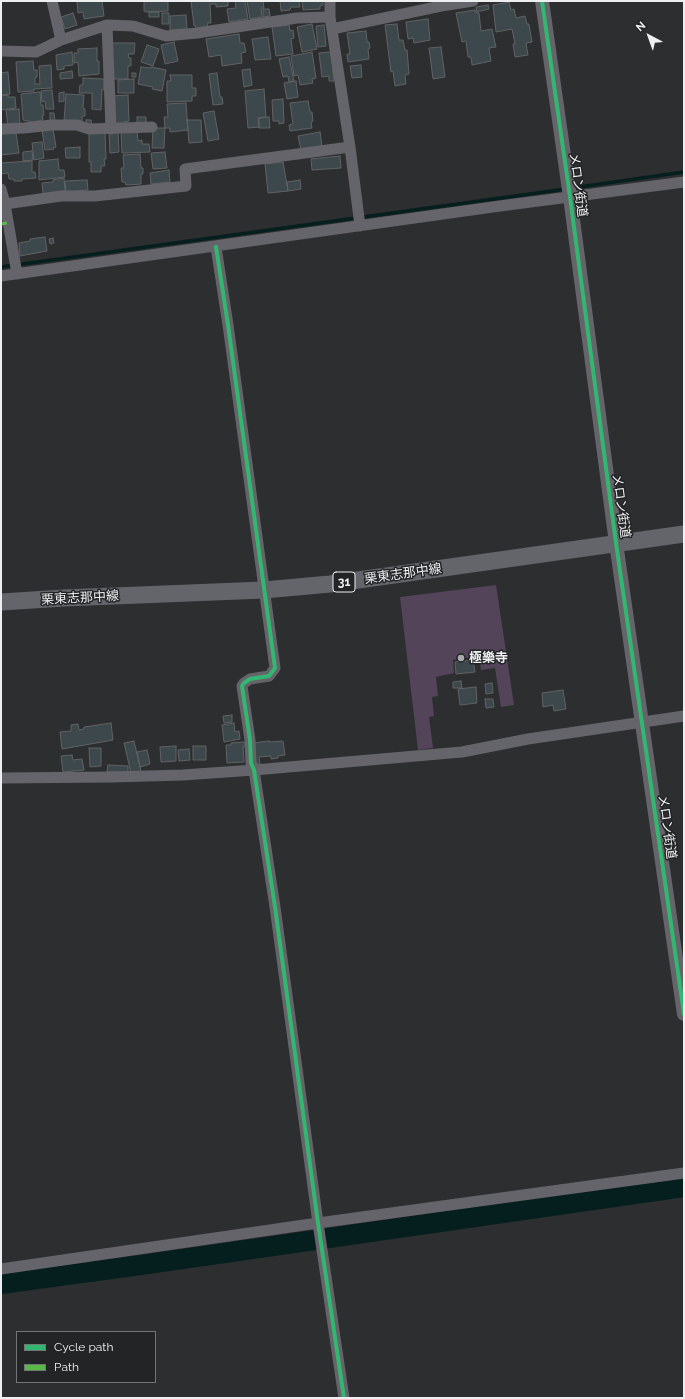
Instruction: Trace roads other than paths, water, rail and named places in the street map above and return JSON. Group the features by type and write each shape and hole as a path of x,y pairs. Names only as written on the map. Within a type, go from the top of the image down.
{"main road":[{"name":"栗東志那中線","path":"1,602 264,590 330,584 684,534"}],"street":[{"path":"52,1 61,40"},
{"path":"330,1 330,18 350,147 359,219"},
{"path":"332,29 441,6 473,1"},
{"name":"メロン街道","path":"542,1 616,543 684,1014"},
{"path":"1,51 36,52 61,40 107,25 133,26 166,36 197,33 297,18 330,18"},
{"path":"107,25 111,129"},
{"path":"1,129 52,125 77,125 90,129 152,127"},
{"path":"5,204 61,196 95,196 186,186 185,169 350,147"},
{"path":"1,276 16,267 216,247 359,219 569,190 684,182"},
{"path":"1,189 16,267"},
{"path":"216,247 275,668 269,676 250,679 244,682 242,686 250,740 251,763 254,770 275,907 318,1224 344,1398"},
{"path":"1,778 183,775 462,752 528,740 684,716"},
{"path":"1,1269 684,1173"}],"waterway":[{"path":"572,188 684,172"},
{"path":"1,267 566,189"},
{"path":"1,1284 684,1187"}],"place":[{"name":"極樂寺","path":"461,658"}]}
